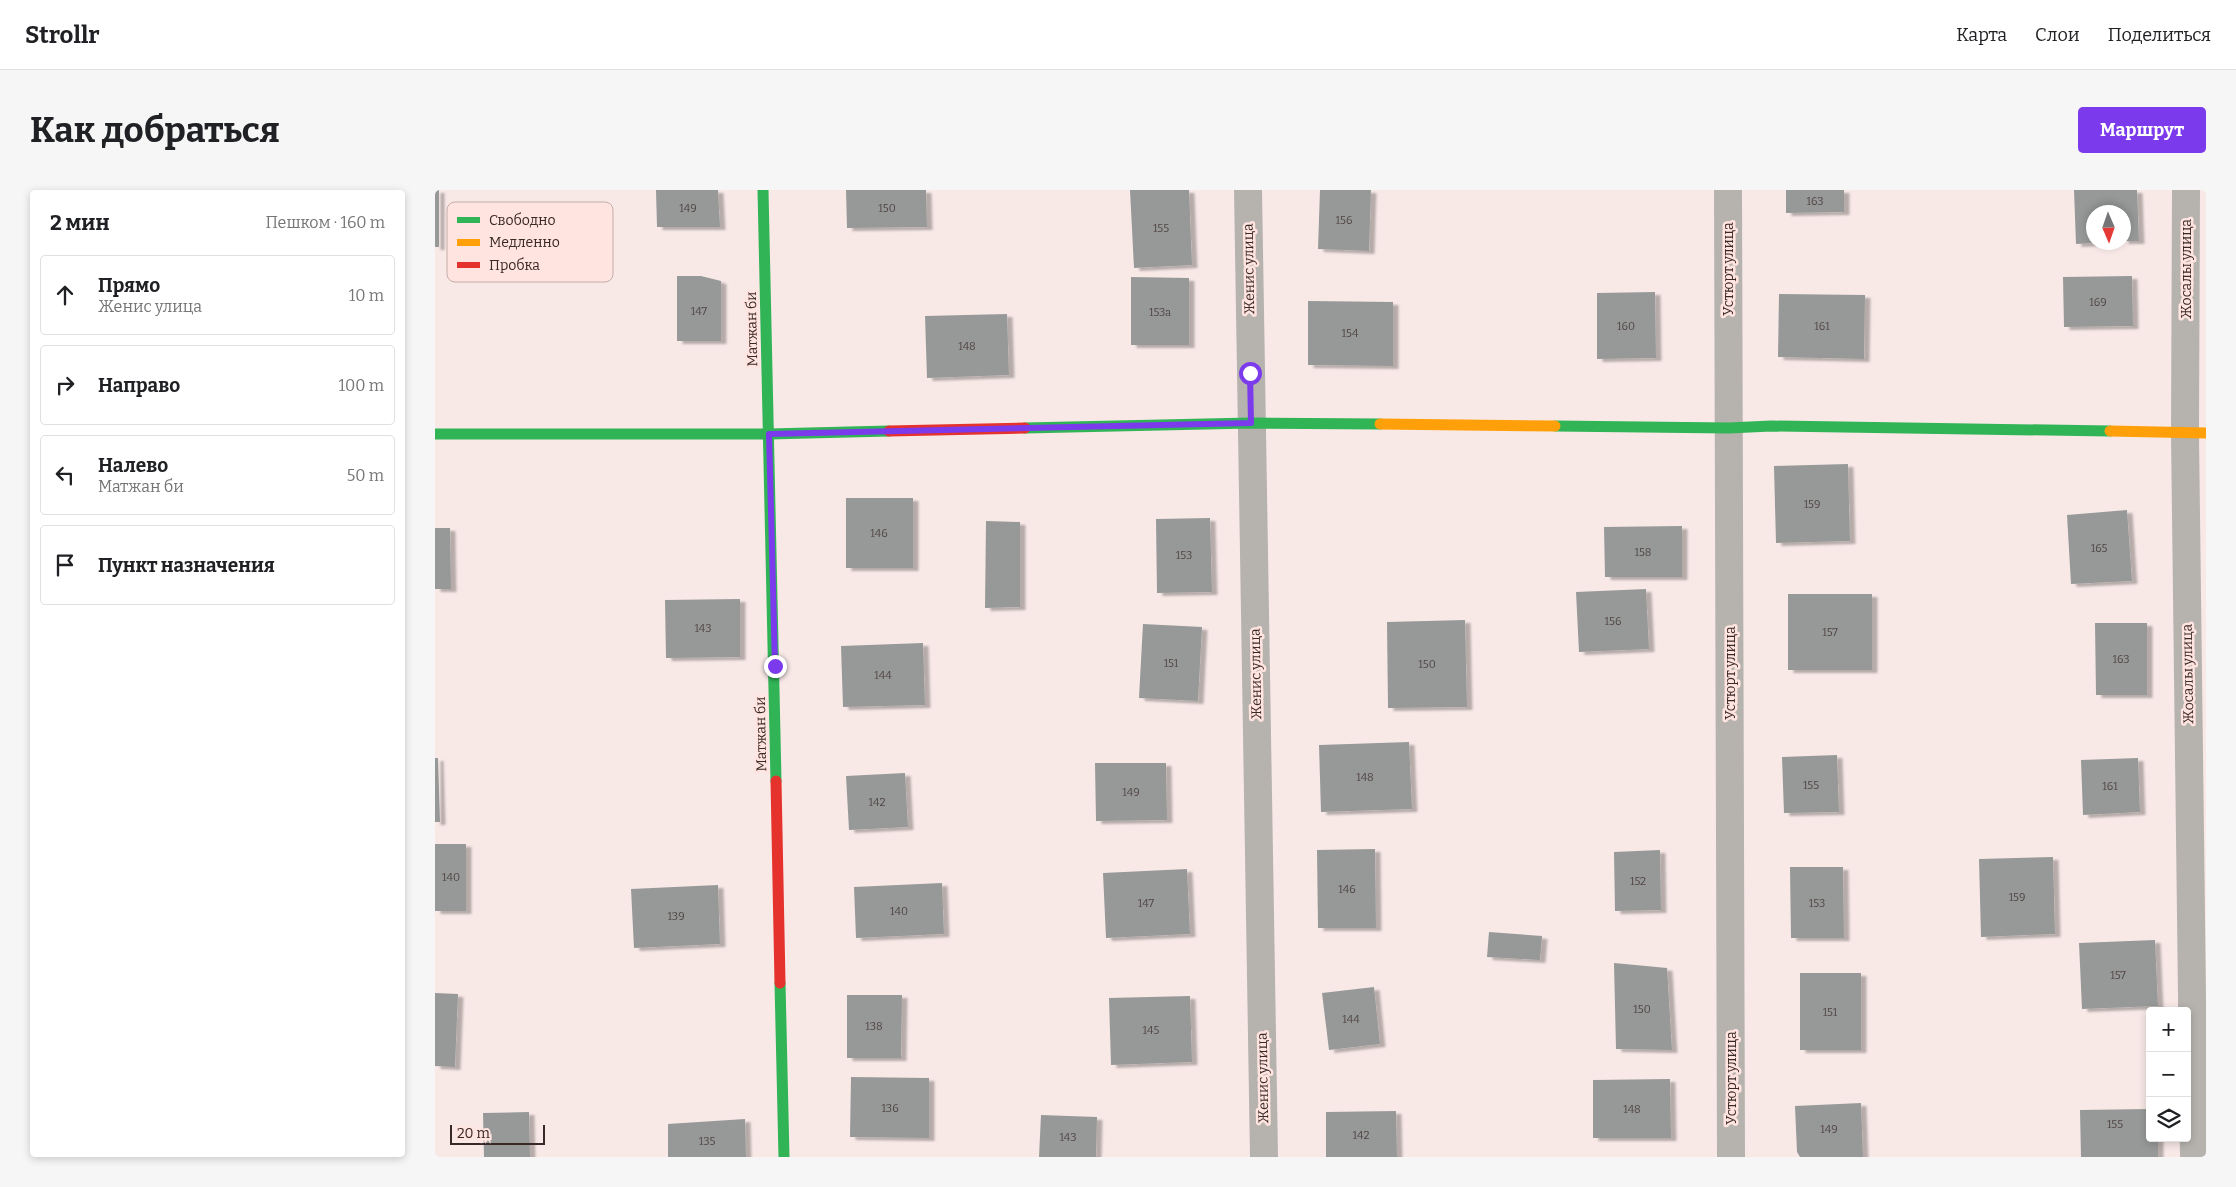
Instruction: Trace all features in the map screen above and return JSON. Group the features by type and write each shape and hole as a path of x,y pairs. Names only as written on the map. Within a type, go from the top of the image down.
{"street":[{"name":"Матжан би","path":"763,190 784,1157"},
{"name":"Женис улица","path":"1248,190 1264,1157"},
{"name":"Устюрт улица","path":"1728,190 1731,1157"},
{"name":"Жосалы улица","path":"2186,190 2196,433 2194,1157"},
{"path":"435,434 769,434 1251,423 1729,428 1771,426 2196,433"}],"building":[{"path":"435,190 439,190 439,247 435,247"},
{"path":"656,190 718,190 720,227 657,227"},
{"path":"846,190 926,190 927,227 847,228"},
{"path":"1130,190 1189,190 1192,265 1134,268"},
{"path":"1320,190 1371,190 1369,251 1318,249"},
{"path":"1786,190 1844,190 1844,212 1786,213"},
{"path":"2074,190 2137,190 2139,241 2131,241 2131,205 2086,205 2086,243 2076,244"},
{"path":"677,276 701,276 721,281 721,341 677,341"},
{"path":"2132,276 2133,326 2064,327 2063,277"},
{"path":"1131,277 1189,278 1189,345 1131,345"},
{"path":"1655,292 1656,358 1597,359 1597,293"},
{"path":"1779,294 1865,295 1864,359 1778,357"},
{"path":"1308,301 1393,302 1393,366 1308,365"},
{"path":"1007,314 1009,375 927,378 925,316"},
{"path":"1848,464 1850,541 1776,543 1774,466"},
{"path":"846,498 913,498 913,568 846,568"},
{"path":"2127,510 2132,581 2071,584 2067,515"},
{"path":"1210,518 1212,592 1157,593 1156,519"},
{"path":"986,521 1020,522 1020,607 985,608"},
{"path":"1682,526 1682,577 1605,577 1604,527"},
{"path":"435,528 450,528 451,589 435,589"},
{"path":"1646,589 1649,649 1579,652 1576,592"},
{"path":"1788,594 1872,594 1872,670 1788,670"},
{"path":"740,599 740,657 666,658 665,600"},
{"path":"1465,620 1467,707 1388,708 1387,622"},
{"path":"2095,623 2147,623 2147,695 2096,695"},
{"path":"1143,624 1202,627 1198,701 1139,698"},
{"path":"923,643 925,705 843,707 841,646"},
{"path":"1409,742 1412,809 1321,812 1319,745"},
{"path":"1837,755 1839,812 1784,813 1782,757"},
{"path":"435,758 438,758 440,822 435,822"},
{"path":"2138,758 2140,812 2083,815 2081,760"},
{"path":"1095,763 1166,763 1167,820 1096,821"},
{"path":"905,773 908,827 849,830 846,776"},
{"path":"435,844 466,844 466,911 435,911"},
{"path":"1375,849 1376,928 1318,928 1317,850"},
{"path":"1660,850 1661,910 1615,911 1614,852"},
{"path":"2053,857 2055,934 1981,937 1979,859"},
{"path":"1790,867 1843,867 1844,938 1791,938"},
{"path":"1187,869 1190,934 1106,938 1103,873"},
{"path":"942,883 944,934 856,938 854,887"},
{"path":"718,885 720,944 634,948 631,889"},
{"path":"1489,932 1542,936 1540,960 1487,957"},
{"path":"2155,940 2158,1006 2082,1009 2079,943"},
{"path":"1614,963 1667,968 1672,1050 1616,1049"},
{"path":"1800,973 1861,973 1861,1050 1800,1050"},
{"path":"1374,987 1380,1044 1329,1050 1322,993"},
{"path":"435,993 458,994 455,1067 435,1066"},
{"path":"847,995 902,995 901,1058 847,1058"},
{"path":"1190,996 1192,1062 1111,1065 1109,998"},
{"path":"851,1077 929,1078 929,1138 850,1137"},
{"path":"1670,1079 1671,1138 1593,1138 1593,1080"},
{"path":"1861,1103 1863,1157 1800,1157 1797,1152 1795,1106"},
{"path":"2146,1109 2146,1142 2158,1142 2158,1157 2081,1157 2080,1110"},
{"path":"1396,1111 1397,1157 1326,1157 1326,1112"},
{"path":"529,1112 530,1157 484,1157 483,1113"},
{"path":"1041,1115 1097,1117 1096,1157 1039,1157"},
{"path":"745,1119 746,1157 668,1157 668,1124"}],"traffic: fast":[{"path":"763,190 776,781"},
{"path":"1025,428 1251,423 1380,424"},
{"path":"1555,426 1729,428 1771,426 2110,431"},
{"path":"435,434 769,434 889,431"},
{"path":"780,983 784,1157"}],"traffic: slow":[{"path":"1380,424 1555,426"},
{"path":"2110,431 2206,433"}],"traffic: jam":[{"path":"889,431 1025,428"},
{"path":"776,781 780,983"}],"route":[{"path":"775,666 769,434 1251,423 1250,373"}]}
